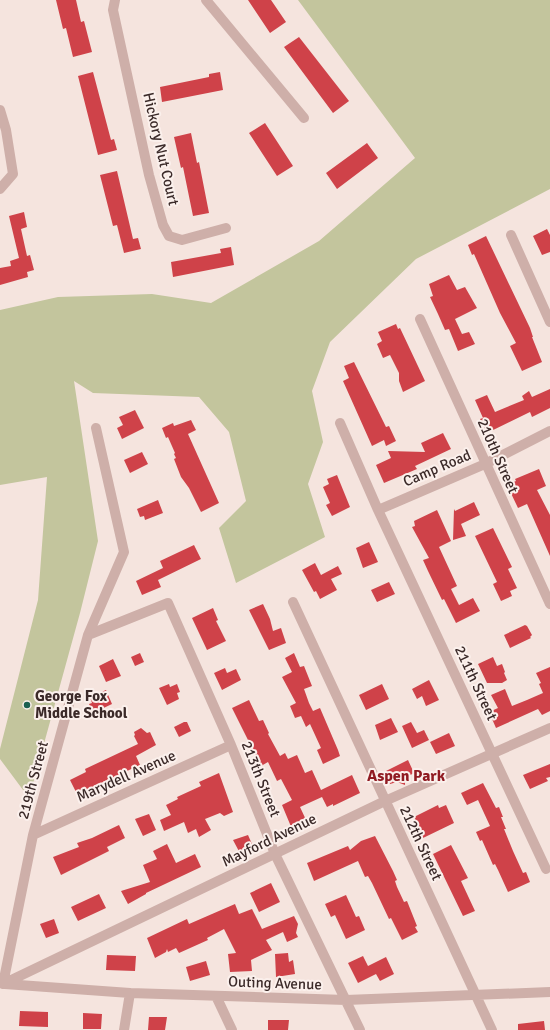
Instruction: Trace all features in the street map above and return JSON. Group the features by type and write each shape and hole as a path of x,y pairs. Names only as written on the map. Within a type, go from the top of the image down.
{"street":[{"name":"Hickory Nut Court","path":"115,0 114,10 149,175 163,225 169,236 182,240 226,228"},
{"path":"206,0 304,118"},
{"path":"0,110 6,130 13,174 0,189"},
{"path":"511,235 550,322"},
{"name":"210th Street","path":"420,319 550,604"},
{"name":"211th Street","path":"340,423 378,510 546,869"},
{"name":"219th Street","path":"1,984 33,835 88,635 124,552 96,428"},
{"name":"Camp Road","path":"378,510 485,464 550,432"},
{"name":"212th Street","path":"293,602 492,1030"},
{"name":"213th Street","path":"88,635 168,603 231,745 275,854 360,1030"},
{"name":"Mayford Avenue","path":"1,984 385,801 550,728"},
{"name":"Marydell Avenue","path":"33,835 231,745"},
{"name":"Outing Avenue","path":"1,984 130,993 346,1000 550,992"},
{"path":"124,1030 130,993"},
{"path":"216,996 232,1030"}],"green space":[{"path":"298,0 550,0 550,189 416,259 330,342 312,391 323,442 308,484 325,537 236,583 219,528 246,501 229,432 199,397 93,393 74,381 98,541 80,613 29,798 0,759 0,749 38,600 47,477 0,485 0,310 58,297 152,294 211,303 319,241 415,158"}],"building":[{"path":"56,0 76,0 81,22 84,21 92,52 73,57 66,28 63,29"},
{"path":"248,0 271,0 286,22 270,33"},
{"path":"299,37 349,101 333,113 284,47"},
{"path":"93,72 111,140 114,139 117,150 98,155 78,76"},
{"path":"220,72 223,90 162,102 160,87 209,77 209,74"},
{"path":"265,123 293,166 277,176 249,133"},
{"path":"191,133 197,163 199,162 209,213 193,216 183,167 181,168 174,137"},
{"path":"367,143 378,158 337,189 326,173"},
{"path":"117,171 133,239 138,238 141,249 124,253 117,225 113,226 100,175"},
{"path":"24,212 27,227 21,229 27,256 30,255 34,270 27,272 28,277 0,285 0,268 11,266 10,261 19,258 9,216"},
{"path":"547,229 550,235 550,252 542,255 533,236"},
{"path":"486,236 530,328 542,362 522,371 510,346 516,343 500,313 474,254 472,255 468,245"},
{"path":"231,247 234,265 173,277 171,262 221,253 220,249"},
{"path":"449,275 457,290 465,287 477,308 455,319 462,334 469,332 475,344 458,351 449,329 445,330 430,297 433,296 429,284"},
{"path":"396,324 398,329 400,328 425,381 403,392 399,381 399,373 390,355 383,358 377,344 382,341 378,332"},
{"path":"354,362 386,427 389,426 396,441 386,446 384,440 372,446 343,381 349,378 344,366"},
{"path":"550,389 550,408 532,417 530,412 487,433 480,419 483,418 475,400 487,395 495,412 524,400 522,396 529,391 532,397"},
{"path":"135,410 144,428 122,439 117,428 123,425 119,417"},
{"path":"191,420 196,430 188,434 219,503 201,512 189,488 181,477 174,459 176,458 175,453 162,428 173,423 174,426"},
{"path":"443,433 451,449 415,466 417,469 384,483 376,465 391,458 388,451 425,452 421,443"},
{"path":"142,452 148,464 130,473 124,460"},
{"path":"539,469 546,486 537,490 550,515 550,556 527,504 518,508 507,485 516,481 515,479"},
{"path":"337,475 350,507 332,516 326,505 330,503 323,487 329,484 327,479"},
{"path":"158,500 163,513 145,520 144,516 140,517 137,509"},
{"path":"474,502 480,515 461,524 466,536 453,540 454,509 455,511"},
{"path":"437,510 451,541 439,547 457,586 451,589 459,605 473,598 480,611 456,623 444,599 442,600 428,571 423,560 429,558 412,527 415,526 414,521"},
{"path":"493,528 512,567 508,569 517,588 510,591 512,596 501,601 493,584 497,582 475,536"},
{"path":"369,542 378,562 363,568 356,548"},
{"path":"194,545 201,559 158,580 161,587 142,595 136,581 163,568 160,561"},
{"path":"315,563 321,575 338,566 342,574 331,579 337,590 320,599 316,591 314,592 302,570"},
{"path":"389,582 395,594 377,602 371,590"},
{"path":"263,604 270,619 273,631 281,628 286,643 269,650 249,610"},
{"path":"213,608 218,620 216,621 226,641 207,650 192,618"},
{"path":"525,625 532,635 530,637 531,638 510,648 504,635"},
{"path":"140,653 144,662 135,666 131,657"},
{"path":"294,653 300,667 304,666 312,686 304,689 309,703 313,711 320,708 340,756 323,764 317,750 321,748 310,724 306,727 301,716 295,718 290,706 296,703 282,677 292,672 285,658"},
{"path":"493,657 497,666 502,664 505,672 504,673 507,680 502,683 487,683 478,664"},
{"path":"113,659 121,676 106,682 99,666"},
{"path":"550,667 550,711 542,715 538,709 496,728 489,712 498,708 491,695 505,689 512,706 543,693 539,684 541,683 536,673"},
{"path":"225,668 227,673 236,669 241,680 222,690 214,673"},
{"path":"429,680 439,700 426,706 422,696 417,699 412,689"},
{"path":"169,684 170,687 177,684 180,692 177,693 179,699 167,705 159,688"},
{"path":"382,684 389,699 366,710 359,695"},
{"path":"106,690 112,704 93,713 89,704 92,703 90,697"},
{"path":"249,700 259,721 263,720 269,733 268,734 280,756 285,753 288,759 297,755 305,773 312,770 321,790 352,775 360,793 333,806 333,804 327,807 322,797 300,807 307,822 292,829 282,805 292,800 281,779 277,781 268,762 261,766 232,708"},
{"path":"391,718 398,732 380,740 375,725"},
{"path":"187,722 191,731 179,737 174,727"},
{"path":"411,722 417,733 424,730 429,740 412,748 402,726"},
{"path":"141,728 147,733 150,732 156,745 136,756 140,765 77,794 70,780 86,772 85,769 138,744 134,736 134,732"},
{"path":"449,733 455,746 436,754 430,742"},
{"path":"408,760 414,773 405,778 405,785 397,782 390,784 384,772"},
{"path":"550,764 550,777 546,778 548,781 530,789 523,775"},
{"path":"219,773 233,812 224,816 220,813 205,819 211,830 199,837 196,829 188,833 184,822 164,831 160,820 171,815 166,805 178,799 177,797 201,786 199,782"},
{"path":"483,783 496,808 499,807 506,829 504,829 513,851 523,873 526,872 530,882 508,892 495,864 493,865 482,840 480,841 476,832 490,826 478,800 467,805 461,793"},
{"path":"438,805 439,808 446,805 454,823 423,838 414,817"},
{"path":"149,814 156,830 143,836 135,819"},
{"path":"119,825 125,838 107,847 109,851 61,875 53,857 79,847 77,843 92,838"},
{"path":"248,835 255,851 242,857 233,840"},
{"path":"375,836 397,880 395,881 404,902 407,901 417,926 415,927 418,932 402,940 391,918 389,919 368,876 365,877 358,861 314,881 307,863 348,846 350,850 361,841"},
{"path":"167,844 176,863 195,854 201,867 146,893 128,904 121,891 150,882 143,865 157,859 153,851"},
{"path":"451,845 468,878 461,881 475,911 463,916 433,854"},
{"path":"271,883 280,902 259,912 250,893"},
{"path":"99,894 106,908 78,921 71,907"},
{"path":"346,895 356,917 359,916 365,930 346,939 335,915 331,917 325,904"},
{"path":"235,904 239,914 252,909 262,929 294,916 298,924 296,933 298,937 287,942 283,932 266,940 272,950 251,960 252,971 230,972 228,954 236,953 224,929 207,938 208,940 179,953 176,948 168,952 167,949 166,952 155,958 147,938 187,919 189,924"},
{"path":"54,919 59,933 46,938 40,924"},
{"path":"288,953 289,962 293,960 295,974 276,977 275,954"},
{"path":"107,955 136,956 135,971 106,970"},
{"path":"363,956 368,966 386,957 394,974 380,981 376,974 358,983 348,963"},
{"path":"206,961 210,975 190,981 186,967"},
{"path":"20,1011 48,1012 48,1027 19,1026"},
{"path":"83,1013 102,1014 101,1029 83,1029"},
{"path":"149,1017 167,1017 165,1030 148,1030"},
{"path":"268,1020 289,1020 288,1030 268,1030"},
{"path":"544,1021 545,1030 518,1030 518,1024"}],"place":[{"name":"George Fox Middle School","path":"27,705"}],"district":[{"name":"Aspen Park","path":"406,775"}]}
